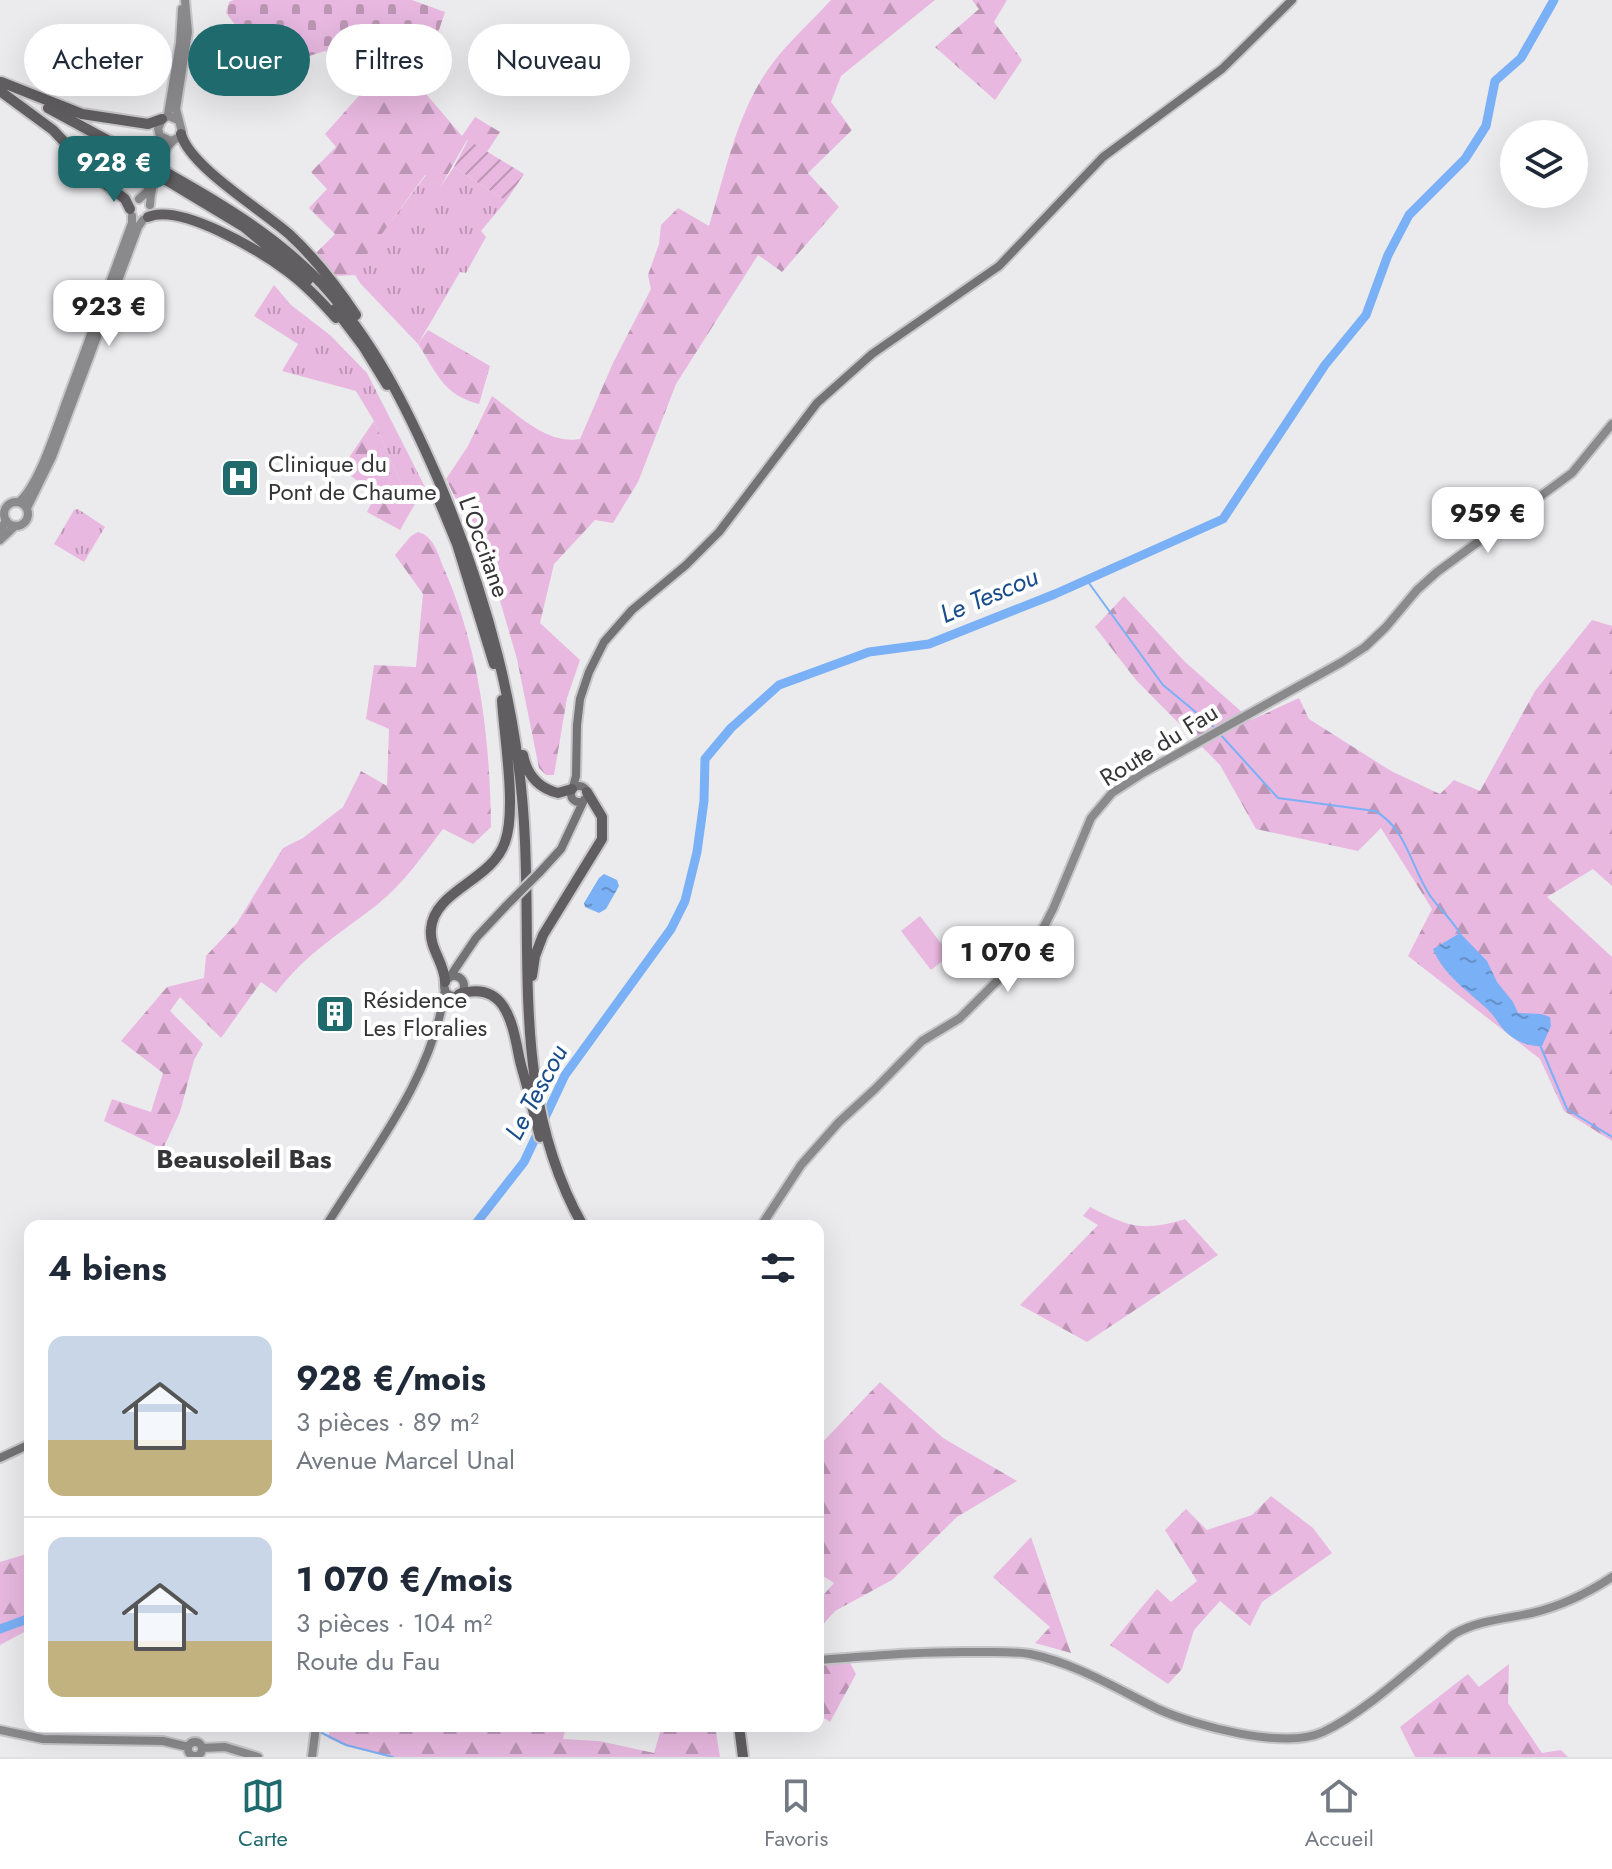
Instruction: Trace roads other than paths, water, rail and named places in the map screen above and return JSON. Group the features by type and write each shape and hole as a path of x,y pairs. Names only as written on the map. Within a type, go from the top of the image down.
{"highway":[{"path":"0,86 82,114 148,124 164,118"},
{"path":"0,86 53,130 100,180 125,199 131,212"},
{"name":"L'Occitane","path":"0,86 239,215 292,255 340,305 380,359 411,419 464,541 489,619 518,760 524,825 533,1104"},
{"path":"178,137 229,189 286,232 314,259 369,335 380,359"},
{"name":"L'Occitane","path":"168,177 244,227 288,261 334,308 363,346 405,421 457,544 505,700 517,825 522,1039 533,1104 556,1183 573,1220"},
{"path":"145,219 161,213 200,224 268,258 308,288 363,346"},
{"path":"505,700 530,776 552,792 572,792"},
{"path":"446,983 432,942 434,918 447,900 496,861 509,830 505,700"},
{"path":"529,1038 533,969 538,946 598,847 603,832 600,812 585,793"},
{"path":"458,995 471,991 484,994 494,998 506,1010 514,1026 533,1104"},
{"name":"L'Occitane","path":"544,1142 580,1220"},
{"path":"740,1732 743,1757"},
{"path":"746,1732 750,1757"}],"main road":[{"path":"572,824 572,792 577,764 576,730 582,693 607,637 632,610 686,565 719,532 795,430 826,394 872,354 1004,262 1100,160 1222,69 1292,0"},
{"path":"330,1220 395,1116 427,1052 446,983 460,960 476,938 561,849 585,793 577,764"},
{"path":"572,792 578,785 585,793"},
{"path":"572,792 578,802 585,793"},
{"path":"441,1008 464,987 460,960"},
{"path":"446,983 456,977 462,981"},
{"path":"446,983 449,995 458,995"},
{"path":"0,1458 24,1447"}],"street":[{"path":"0,540 27,520 23,505 45,457 118,264 132,223 132,202 149,187 161,148 158,129 170,108 183,0"},
{"path":"23,505 52,457 138,227 151,212 151,192 164,152 178,137 181,124 176,109 188,25 183,0"},
{"path":"182,19 185,24 185,55"},
{"path":"164,118 178,120"},
{"path":"160,136 167,141 178,137"},
{"path":"139,199 150,205"},
{"path":"131,212 145,219"},
{"name":"Route du Fau","path":"765,1220 801,1165 847,1113 922,1041 960,1018 1036,942 1091,818 1112,793 1365,647 1437,572 1572,473 1612,424"},
{"path":"0,532 6,520 6,507 11,503 23,505"},
{"path":"6,520 15,526"},
{"path":"824,1660 928,1652 1028,1654 1097,1679 1175,1717 1204,1727 1300,1738 1323,1732 1345,1718 1454,1634 1471,1625 1564,1603 1612,1577"},
{"path":"0,1730 43,1739 163,1741 188,1747 195,1742 202,1748 225,1747 258,1757"},
{"path":"312,1757 316,1732"},
{"path":"316,1732 320,1757"}],"water":[{"path":"604,874 617,880 619,886 606,909 599,913 585,907 584,903"},
{"path":"1460,933 1487,961 1518,1013 1550,1017 1551,1026 1542,1046 1524,1043 1508,1034 1492,1014 1444,968 1433,949"}],"waterway":[{"name":"Le Tescou","path":"479,1220 524,1162 565,1075 671,929 685,901 697,852 704,801 705,759 731,728 779,685 869,652 929,644 1055,594 1223,519 1325,365 1366,315 1388,255 1409,215 1465,159 1486,126 1495,81 1521,58 1554,0"},
{"path":"1086,579 1163,685 1215,728"},
{"path":"1219,733 1278,798 1375,811 1385,818 1401,837 1429,894 1460,934"},
{"path":"1540,1045 1567,1109 1612,1137"},
{"name":"Le Tescou","path":"0,1629 24,1620"},
{"path":"320,1732 346,1745 393,1757"}],"place":[{"name":"Clinique du Pont de Chaume","path":"240,478"},
{"name":"Résidence Les Floralies","path":"335,1014"}],"district":[{"name":"Beausoleil Bas","path":"244,1159"}]}
